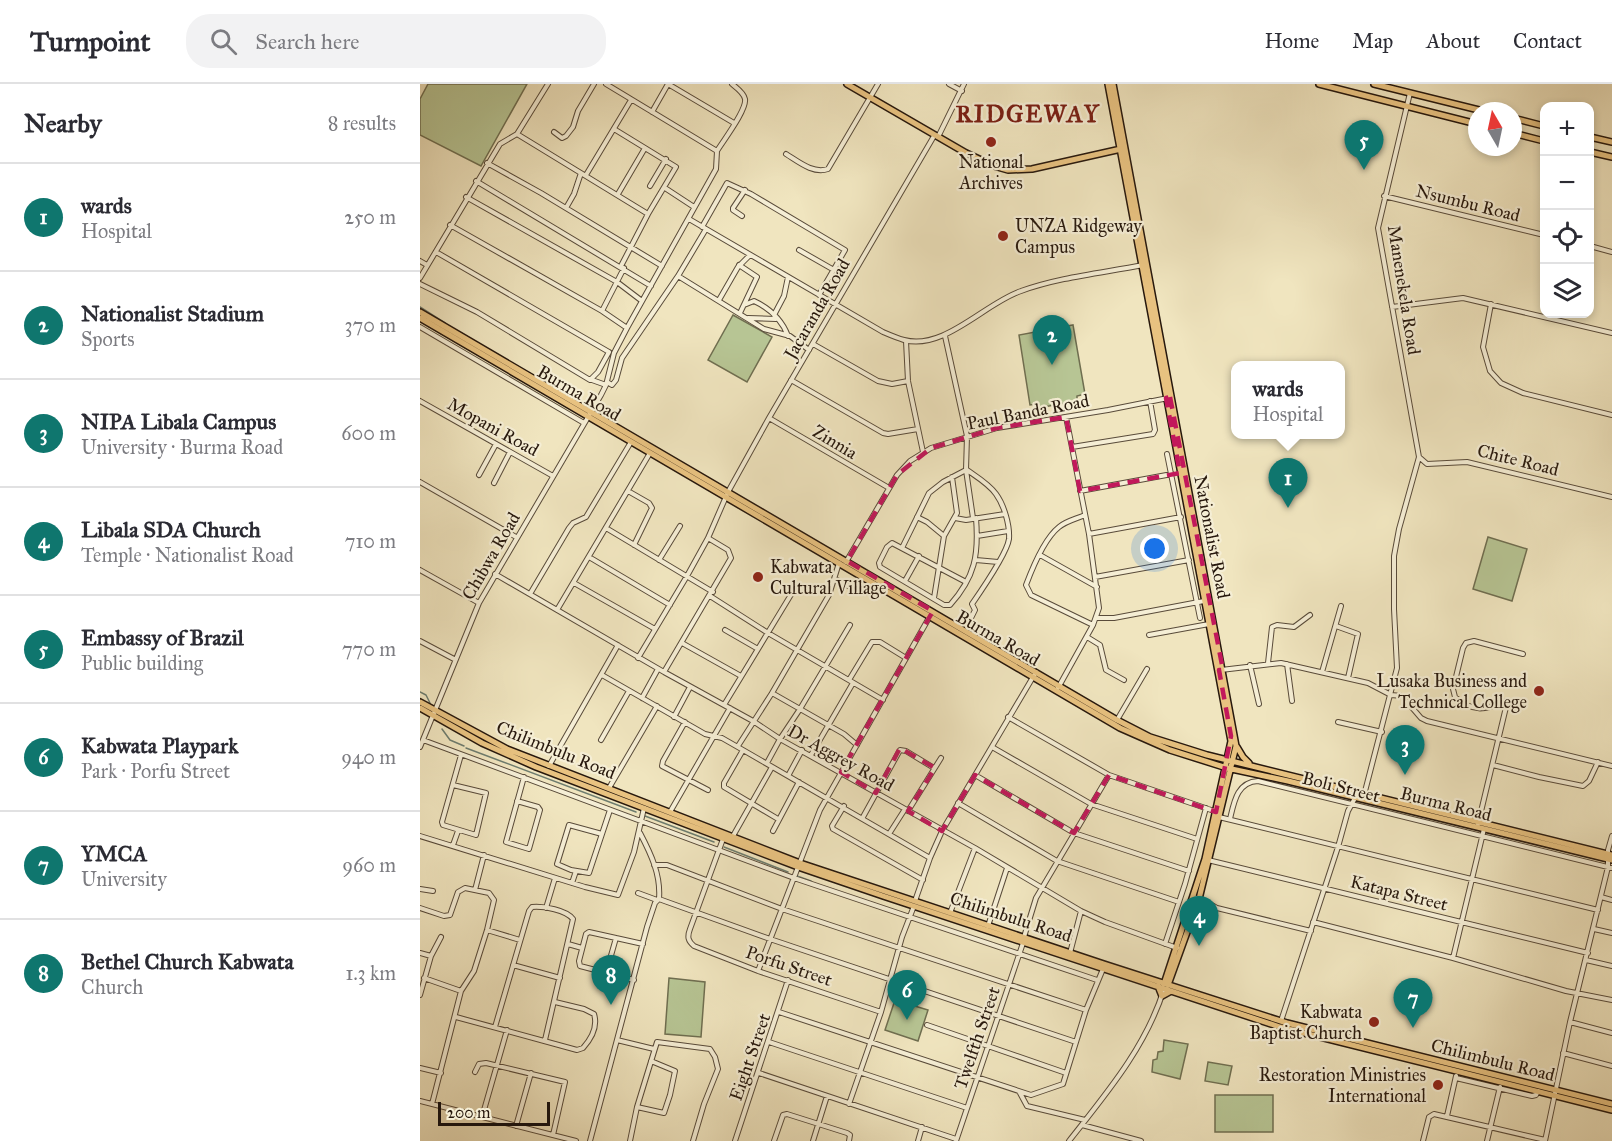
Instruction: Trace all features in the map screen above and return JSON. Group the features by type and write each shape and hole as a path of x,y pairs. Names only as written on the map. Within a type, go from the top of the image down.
{"main road":[{"path":"847,84 935,137 994,166 1008,170 1022,170 1122,149"},
{"name":"Nationalist Road","path":"1108,84 1144,265 1204,601 1221,670"},
{"name":"Nationalist Road","path":"1113,84 1122,149"},
{"path":"1319,84 1468,122"},
{"path":"1374,84 1468,107"},
{"path":"1522,120 1540,125"},
{"path":"1522,135 1540,140"},
{"path":"1594,138 1612,142"},
{"path":"1594,153 1612,158"},
{"name":"Burma Road","path":"420,312 651,453 727,494"},
{"name":"Burma Road","path":"420,318 1035,674 1120,728 1155,744 1217,765 1353,801 1363,797"},
{"name":"Nationalist Road","path":"1166,986 1207,860 1234,742 1168,398"},
{"name":"Burma Road","path":"843,563 873,583 932,614"},
{"name":"Burma Road","path":"1058,688 1150,737 1214,757 1255,766 1363,797 1610,857"},
{"name":"Chilimbulu Road","path":"420,702 434,713 497,750 644,808 799,865 1103,969 1502,1083 1555,1093 1612,1110"},
{"name":"Chilimbulu Road","path":"420,708 549,766 733,836 799,865"},
{"path":"1214,757 1225,753 1234,742 1242,757 1255,766"},
{"path":"1217,765 1226,780 1246,772"},
{"name":"Burma Road","path":"1478,825 1484,829 1610,857"},
{"name":"Chilimbulu Road","path":"914,904 950,913 1023,940 1070,953 1280,1027 1458,1069"},
{"path":"1162,996 1170,972"},
{"path":"1162,996 1166,986"},
{"name":"Chilimbulu Road","path":"1502,1083 1612,1104"}],"street":[{"path":"420,278 487,163 500,144 517,134 548,84"},
{"path":"554,132 562,138 571,131 578,111 594,84"},
{"path":"606,84 717,151"},
{"path":"652,112 668,84 734,123"},
{"path":"786,154 812,169 820,171 828,169 878,84"},
{"path":"949,84 962,92"},
{"name":"Jacaranda Road","path":"638,658 708,538 727,494 769,418 962,92 964,84"},
{"path":"592,380 627,328 716,169 717,151 745,99 736,85"},
{"name":"Manenekela Road","path":"1410,93 1378,222 1419,457"},
{"path":"566,208 584,174 631,100"},
{"path":"602,311 648,214 676,167 614,129"},
{"path":"517,134 648,214"},
{"path":"618,194 645,148"},
{"path":"650,186 666,159"},
{"path":"487,163 662,267"},
{"path":"476,181 651,286"},
{"path":"420,284 477,312 566,367 592,380 612,385 616,380 622,358 678,276 727,183 745,190 845,250 819,296"},
{"path":"665,188 695,208"},
{"path":"742,216 733,208 745,190"},
{"name":"Nsumbu Road","path":"1384,196 1540,235"},
{"path":"466,197 617,282 642,302"},
{"path":"688,219 883,332 906,341 945,336 998,302 1041,284 1144,265"},
{"path":"450,225 602,311 627,328"},
{"path":"1594,247 1612,252"},
{"path":"799,250 834,270"},
{"path":"436,252 611,353"},
{"path":"719,300 739,266 750,255"},
{"path":"420,261 427,265"},
{"path":"739,266 757,277 740,313"},
{"path":"678,276 766,330 788,336 809,350"},
{"path":"776,317 788,277"},
{"path":"1392,306 1455,298 1540,313"},
{"path":"743,305 755,301 776,317 784,326 788,336"},
{"path":"1491,304 1483,347 1490,371 1501,382 1523,393 1612,415"},
{"path":"747,318 776,317"},
{"path":"1560,318 1612,333"},
{"path":"420,327 584,423"},
{"path":"945,336 967,436 966,470 978,536 976,560 966,582 950,605 944,605 880,567 879,564 889,544 892,543 966,582"},
{"path":"906,341 908,381 923,452"},
{"path":"813,344 878,381 892,384 908,381"},
{"path":"606,383 611,353"},
{"path":"791,380 883,433 918,429"},
{"name":"Chibwa Road","path":"420,747 454,659 479,603 606,383"},
{"name":"Paul Banda Road","path":"738,746 829,595 836,568 843,563 888,488 903,468 923,452 967,436 1016,424 1168,398"},
{"name":"Mopani Road","path":"420,400 553,476"},
{"path":"1072,447 1153,434 1155,430 1150,401"},
{"path":"1058,688 1094,625 1099,608 1089,534 1066,417"},
{"name":"Zinnia","path":"769,418 888,488"},
{"path":"530,594 569,528 573,523 585,517 631,441"},
{"path":"479,475 496,444"},
{"path":"494,483 510,452"},
{"path":"557,610 651,453"},
{"path":"1167,454 1200,618"},
{"path":"1363,797 1382,732 1397,668 1394,556 1419,457"},
{"name":"Chite Road","path":"1419,457 1427,464 1467,462 1612,497"},
{"path":"902,548 929,493 966,470"},
{"path":"966,470 993,490 1005,514 1008,531 1008,541 998,562 972,604 975,610 970,620"},
{"path":"1080,491 1172,474"},
{"path":"934,598 944,537 958,508 952,477"},
{"path":"420,482 516,537"},
{"path":"628,491 652,508 633,545"},
{"path":"955,518 1005,514"},
{"path":"1085,515 1060,526 1050,538 1029,579 1027,590 1031,595 1094,625"},
{"path":"917,517 927,522 944,537"},
{"path":"1089,534 1181,517"},
{"path":"659,560 680,526"},
{"path":"606,528 687,576 768,633 883,700"},
{"path":"978,536 1008,531"},
{"path":"664,672 731,556 728,550 708,538"},
{"path":"1040,555 1097,587"},
{"path":"905,581 919,556"},
{"path":"589,557 670,605"},
{"path":"976,560 998,562"},
{"path":"1095,576 1190,560"},
{"path":"420,570 479,603"},
{"name":"Dr Aggrey Road","path":"495,574 1081,911 1178,949"},
{"path":"835,579 864,594 873,583"},
{"path":"574,583 655,629"},
{"path":"724,705 792,592"},
{"path":"1097,618 1114,618 1204,601"},
{"path":"1322,672 1341,606"},
{"path":"758,970 815,820 826,797 932,614"},
{"path":"1268,663 1272,627 1277,625 1294,627 1310,615"},
{"path":"1149,635 1209,624"},
{"path":"767,763 850,625"},
{"path":"1336,626 1358,634 1348,678"},
{"path":"725,630 758,649"},
{"path":"1087,637 1101,645 1106,670 1124,680"},
{"path":"420,641 454,659"},
{"path":"1478,825 1506,702 1481,709 1457,699 1453,693 1463,648 1466,643 1474,641 1522,654"},
{"path":"810,755 872,642 880,642 906,658"},
{"path":"682,643 741,676"},
{"path":"549,766 618,645"},
{"path":"1221,670 1268,663 1287,664 1348,678 1368,683 1391,695 1402,696 1423,720 1612,766"},
{"path":"1287,664 1292,701"},
{"path":"1250,665 1259,704"},
{"path":"642,698 658,669"},
{"path":"1117,720 1147,669"},
{"path":"849,1104 930,858 942,831 1035,674"},
{"path":"602,675 712,737 722,738 738,746 930,858"},
{"path":"675,717 690,687"},
{"path":"601,740 629,691"},
{"path":"772,693 828,725 856,745"},
{"path":"609,788 657,706"},
{"path":"670,812 730,708"},
{"path":"1008,717 1109,775 1206,808 1230,819 1598,910"},
{"path":"685,722 662,764 708,790"},
{"path":"1338,722 1382,732"},
{"path":"423,740 794,878 1097,980"},
{"path":"992,747 1091,804 1197,839"},
{"path":"743,750 724,783 724,787 778,819"},
{"path":"788,776 802,750"},
{"path":"863,817 900,750 906,751 934,768"},
{"path":"453,785 485,792 476,835 443,825 453,785 461,755"},
{"path":"889,834 941,758"},
{"path":"1492,765 1583,786 1589,781 1598,762"},
{"path":"733,836 772,766"},
{"path":"975,775 1074,833 1189,871"},
{"name":"Twelfth Street","path":"956,1140 1010,984 1036,898 1109,775"},
{"path":"518,801 540,810 529,849 507,843 524,777"},
{"name":"Boli Street","path":"1230,819 1238,792 1247,783 1254,781 1353,801 1482,837 1610,868"},
{"path":"772,831 799,782"},
{"path":"1281,1021 1353,801"},
{"path":"958,803 1057,861 1179,902"},
{"path":"844,806 832,826 833,829 923,880"},
{"path":"420,836 572,884 618,896 640,833 640,820 644,808"},
{"path":"1165,944 1189,871 1206,808"},
{"path":"602,834 568,825 557,864 576,872 588,873 602,834 610,810"},
{"path":"1453,958 1484,829"},
{"path":"453,845 458,831"},
{"path":"590,1141 643,944 658,900 659,888 654,865 640,833"},
{"path":"1423,1141 1430,1116 1434,1114 1545,1141 1570,1022 1610,868 1612,836"},
{"path":"696,911 724,838"},
{"path":"950,913 975,848"},
{"path":"475,890 484,855"},
{"name":"Katapa Street","path":"1207,860 1588,953"},
{"path":"654,865 667,865 782,909 1086,1010"},
{"path":"988,926 1007,868"},
{"path":"572,884 576,872"},
{"path":"546,908 555,878"},
{"path":"420,888 433,891"},
{"path":"420,908 447,916 461,889 489,893 494,900 474,971 461,991 432,1104"},
{"path":"638,893 1076,1042"},
{"path":"1601,897 1612,900"},
{"path":"1196,898 1217,909 1311,931"},
{"path":"495,1027 530,908 538,906 546,908 573,917 545,1040"},
{"name":"Porfu Street","path":"696,911 688,934 694,946 881,1012"},
{"path":"1070,953 1081,911"},
{"path":"1314,922 1453,958 1522,979 1612,1000"},
{"path":"1594,929 1612,933"},
{"path":"487,930 520,940"},
{"path":"634,980 580,966 582,948 586,934 589,932 643,944"},
{"path":"420,995 431,956 441,937"},
{"path":"606,973 616,938"},
{"path":"568,944 582,948"},
{"path":"420,953 431,956"},
{"path":"1586,960 1612,966"},
{"path":"513,965 560,978"},
{"path":"779,1012 1031,1095 1060,1085 1064,1081 1086,1010 1103,969"},
{"path":"424,978 461,991"},
{"name":"Eight Street","path":"735,1141 788,980"},
{"path":"1069,1141 1139,1047 1162,996"},
{"path":"456,1017 580,1049 589,1041 593,1033 596,1024 594,1014 584,1009 555,1002"},
{"path":"1570,1022 1612,1033"},
{"path":"927,1025 1066,1073"},
{"path":"482,1117 507,1030"},
{"path":"617,1040 654,1049"},
{"path":"630,1141 637,1107 654,1049 657,1042 661,1042 710,1049 715,1057 718,1069 693,1141"},
{"path":"769,1042 967,1108"},
{"path":"1563,1053 1612,1066"},
{"path":"637,1107 664,1113 670,1095 675,1071 651,1060"},
{"path":"475,1072 482,1063 565,1082 552,1136"},
{"path":"420,1068 441,1073"},
{"path":"1447,1116 1458,1069"},
{"path":"516,1126 531,1073"},
{"path":"759,1073 956,1140"},
{"path":"1456,1078 1502,1083 1487,1141"},
{"path":"1020,1092 1027,1106 1085,1120"},
{"path":"813,1141 828,1096"},
{"path":"420,1101 576,1141"},
{"path":"774,1141 784,1114 847,1133 849,1141"},
{"path":"1082,1125 1141,1141"},
{"path":"918,1141 922,1127"}],"highlighted area":[{"path":"1170,397 1223,670 1219,670 1231,736 1216,812 1109,775 1074,833 975,775 942,831 908,811 935,768 900,748 876,793 841,772 933,611 847,561 897,475 931,448 997,428 1066,417 1080,491 1180,473 1166,398"}],"green space":[{"path":"428,84 527,84 481,166 420,135 420,99"},
{"path":"733,315 772,337 747,382 708,360"},
{"path":"1073,325 1085,394 1077,396 1077,401 1038,408 1037,404 1030,405 1019,335"},
{"path":"1488,537 1527,549 1512,601 1473,589"},
{"path":"669,978 705,982 701,1037 665,1034"},
{"path":"895,1000 928,1010 918,1041 885,1030"},
{"path":"1164,1040 1188,1044 1180,1079 1152,1072 1153,1060 1157,1059 1158,1052 1163,1051"},
{"path":"1208,1062 1232,1066 1228,1085 1205,1081"},
{"path":"1215,1095 1273,1095 1273,1132 1215,1132"}],"waterway":[{"path":"420,307 445,323"},
{"path":"420,692 426,695 430,703"},
{"path":"442,729 450,740 464,746"},
{"path":"466,748 636,812"},
{"path":"645,816 714,842"},
{"path":"724,847 788,872"},
{"path":"797,876 811,881"}],"place":[{"name":"National Archives","path":"991,142"},
{"name":"Embassy of Brazil","path":"1364,170"},
{"name":"UNZA Ridgeway Campus","path":"1003,236"},
{"name":"Nationalist Stadium","path":"1052,365"},
{"name":"wards","path":"1288,508"},
{"name":"Kabwata Cultural Village","path":"758,577"},
{"name":"Lusaka Business and Technical College","path":"1539,691"},
{"name":"NIPA Libala Campus","path":"1405,775"},
{"name":"Libala SDA Church","path":"1199,946"},
{"name":"Bethel Church Kabwata","path":"611,1005"},
{"name":"Kabwata Playpark","path":"907,1020"},
{"name":"Kabwata Baptist Church","path":"1374,1022"},
{"name":"YMCA","path":"1413,1028"},
{"name":"Restoration Ministries International","path":"1438,1085"}],"district":[{"name":"RIDGEWAY","path":"1028,114"}]}
